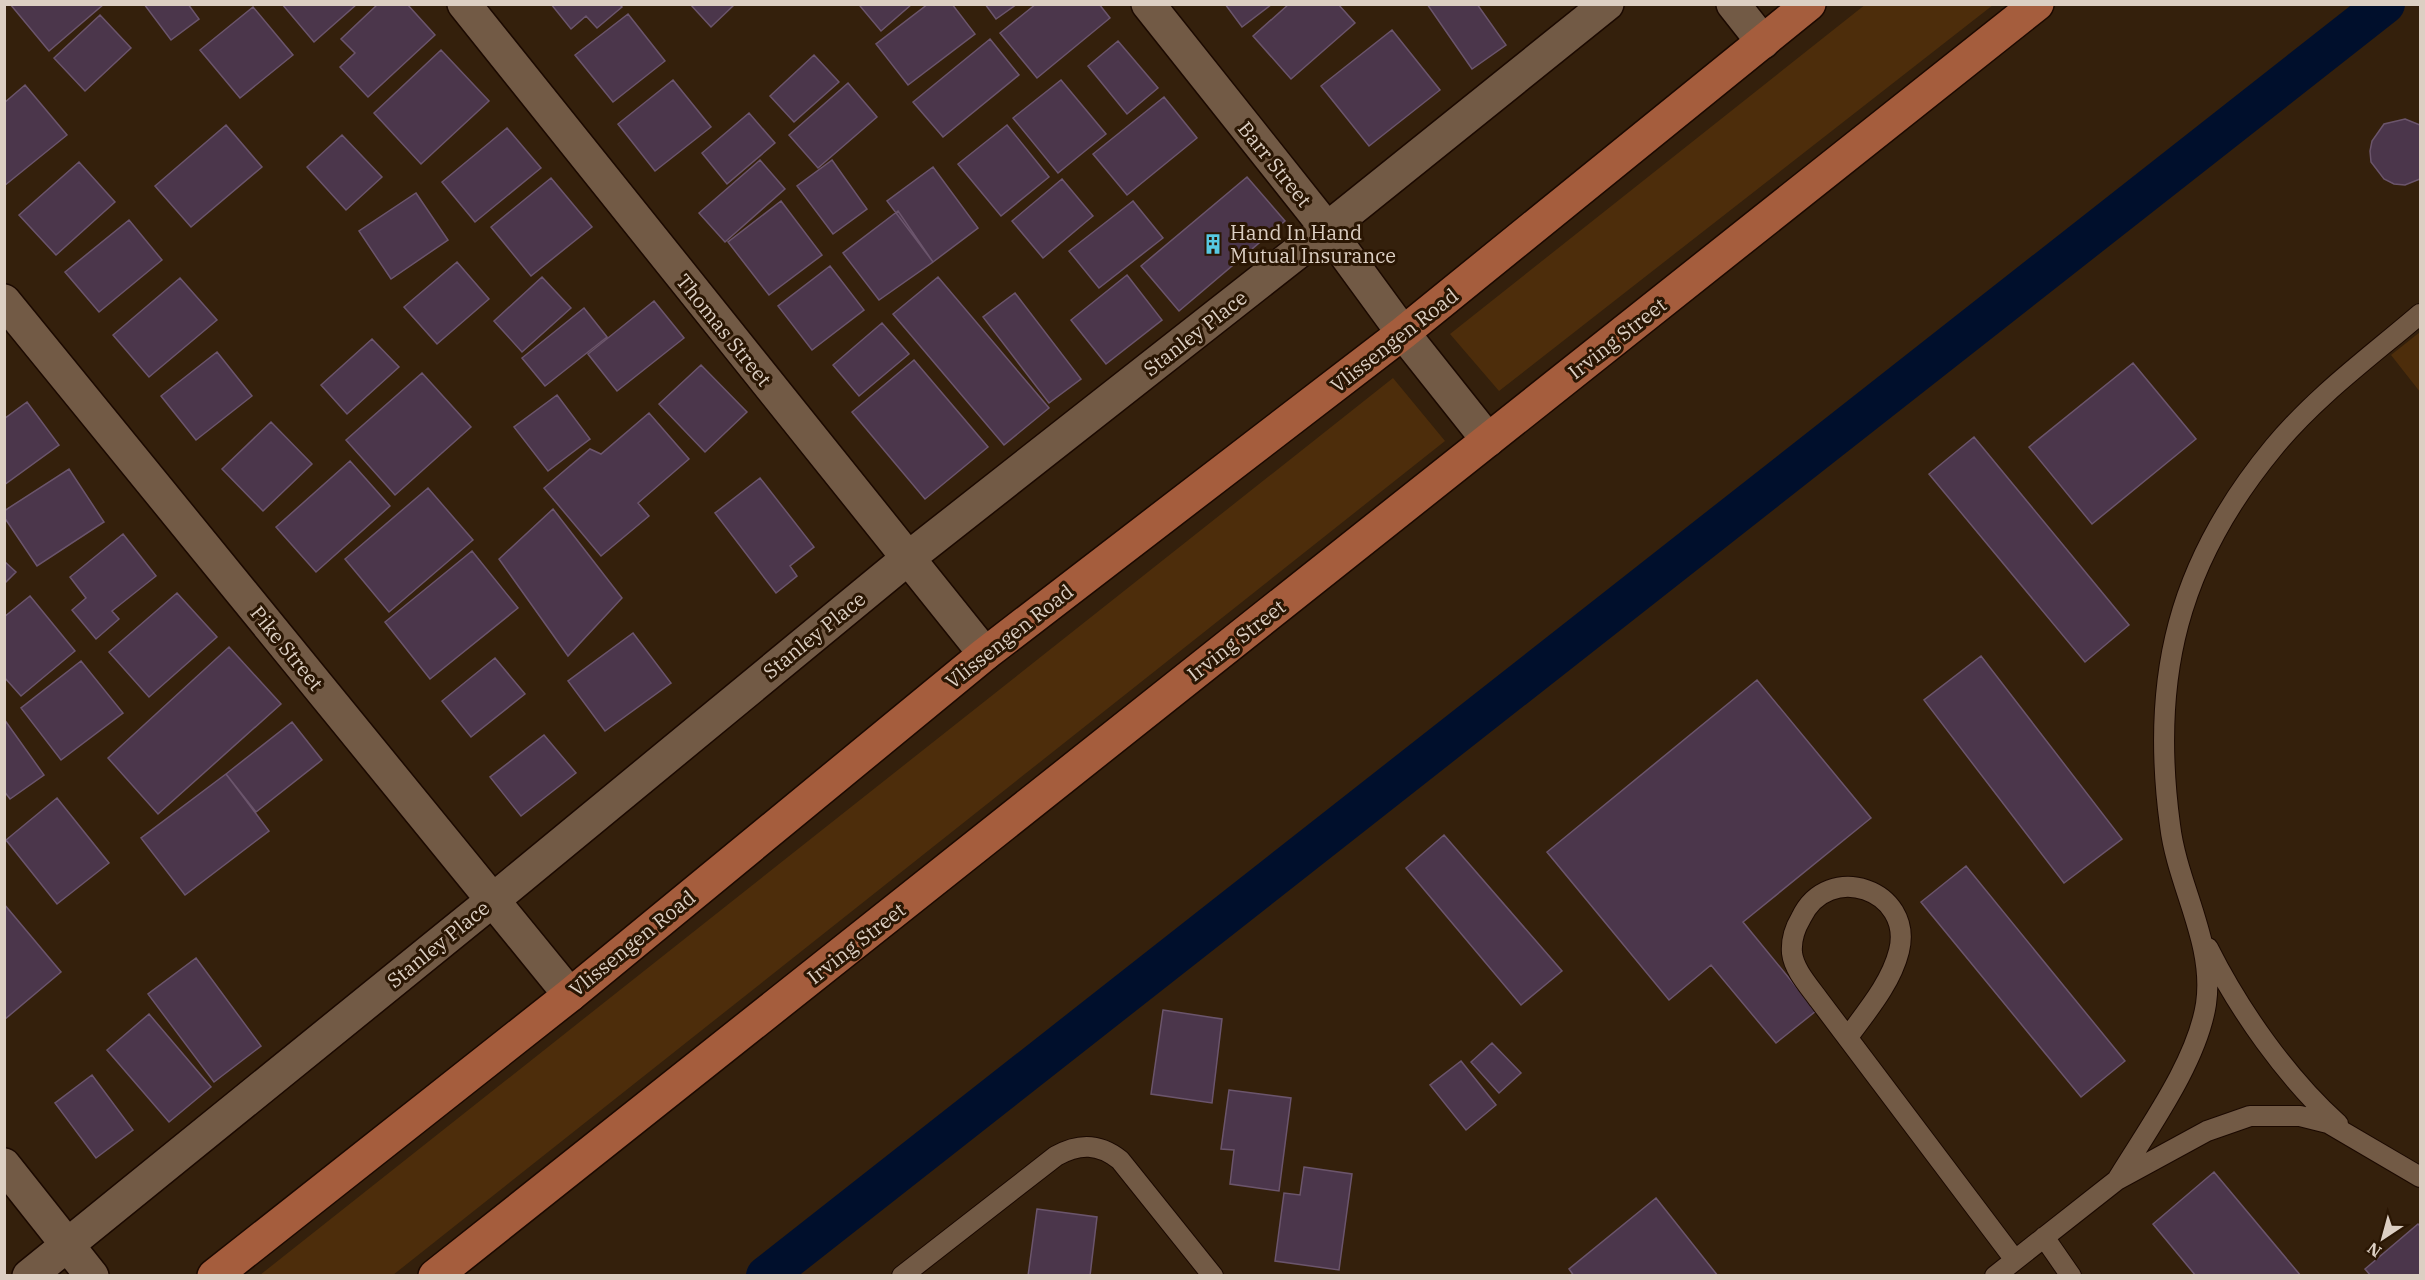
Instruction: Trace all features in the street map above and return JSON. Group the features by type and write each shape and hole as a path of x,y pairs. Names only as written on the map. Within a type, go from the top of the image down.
{"main road":[{"name":"Vlissengen Road","path":"214,1275 570,995 985,654 1403,333 1809,4"},
{"name":"Irving Street","path":"435,1275 2037,4"}],"street":[{"name":"Thomas Street","path":"464,4 985,654"},
{"name":"Barr Street","path":"1148,4 1327,229 1403,333 1488,440"},
{"name":"Stanley Place","path":"29,1275 493,900 907,559 1327,229 1607,4"},
{"path":"1733,4 1763,42"},
{"name":"Pike Street","path":"4,301 570,995"},
{"path":"4,1165 92,1275"}],"lane":[{"path":"2118,1180 2174,1086 2199,1033 2206,1002 2206,965 2171,837 2163,775 2164,703 2170,656 2183,609 2199,564 2224,515 2275,446 2318,402 2421,314"},
{"path":"1848,1037 1888,979 1899,951 1901,939 1897,919 1883,899 1874,892 1852,886 1827,890 1815,897 1804,910 1793,937 1792,954 1799,973 2015,1260"},
{"path":"2195,922 2216,964 2269,1044 2321,1108 2367,1145"},
{"path":"1995,1275 2118,1180 2207,1131 2250,1116 2300,1116 2328,1123 2421,1178"},
{"path":"902,1275 1056,1156 1068,1149 1094,1146 1109,1152 1120,1160 1214,1275"},
{"path":"2044,1237 2071,1275"}],"shaded area":[{"path":"1866,4 1993,5 1499,391 1450,334"},
{"path":"2420,332 2420,392 2391,355"},
{"path":"1393,378 1445,441 393,1275 260,1275"}],"building":[{"path":"10,4 104,4 49,51"},
{"path":"144,4 188,4 199,19 171,40"},
{"path":"282,4 357,4 314,42"},
{"path":"378,4 407,4 435,35 368,97 340,67 355,53 341,39"},
{"path":"551,4 619,4 622,7 597,28 586,16 571,29"},
{"path":"690,4 735,4 711,27"},
{"path":"861,4 912,4 881,31 860,6"},
{"path":"928,4 952,4 975,34 908,85 876,44"},
{"path":"985,4 1017,4 996,19"},
{"path":"1036,4 1099,4 1110,18 1037,78 1000,33"},
{"path":"1225,4 1272,4 1242,27"},
{"path":"1289,4 1338,4 1355,23 1291,79 1253,36"},
{"path":"1427,4 1477,4 1506,45 1472,69"},
{"path":"253,7 293,55 240,98 200,50"},
{"path":"628,14 665,61 613,102 575,55"},
{"path":"100,15 131,48 85,91 54,58"},
{"path":"1392,30 1440,90 1369,146 1321,86"},
{"path":"990,39 1019,75 943,137 913,102"},
{"path":"1118,41 1158,88 1127,114 1088,66"},
{"path":"441,50 489,101 421,164 374,113"},
{"path":"814,55 839,82 794,122 770,96"},
{"path":"673,80 711,127 655,171 618,124"},
{"path":"1061,80 1106,134 1058,173 1013,118"},
{"path":"848,83 877,117 818,168 789,135"},
{"path":"25,85 67,135 4,186 4,103"},
{"path":"1164,97 1197,138 1127,195 1093,154"},
{"path":"749,113 775,143 727,184 702,153"},
{"path":"2405,119 2420,125 2420,179 2405,185 2394,184 2384,179 2371,162 2370,151 2372,141 2384,124"},
{"path":"226,125 262,167 191,227 155,186"},
{"path":"1007,125 1049,177 1001,216 958,164"},
{"path":"507,128 541,168 475,222 442,182"},
{"path":"342,135 382,177 346,210 307,167"},
{"path":"760,160 785,189 725,242 699,213"},
{"path":"832,160 867,209 833,234 797,186"},
{"path":"79,162 115,202 56,255 19,215"},
{"path":"933,167 978,228 933,262 887,201"},
{"name":"Hand In Hand Mutual Insurance","path":"1247,177 1285,221 1179,311 1141,266"},
{"path":"551,178 592,227 531,276 491,227"},
{"path":"1062,179 1093,216 1043,258 1012,221"},
{"path":"416,193 448,240 391,279 359,231"},
{"path":"781,201 822,255 769,295 728,242"},
{"path":"1133,201 1163,238 1099,288 1069,251"},
{"path":"898,211 933,262 879,300 843,253"},
{"path":"129,220 162,260 99,312 65,272"},
{"path":"457,262 489,299 437,344 404,307"},
{"path":"830,266 864,310 812,350 778,306"},
{"path":"1127,275 1162,320 1106,364 1071,320"},
{"path":"542,277 571,308 522,352 494,321"},
{"path":"938,277 1049,408 1004,445 893,314"},
{"path":"180,278 217,320 149,377 113,335"},
{"path":"1015,293 1081,379 1049,403 983,317"},
{"path":"654,301 684,338 617,391 588,354"},
{"path":"584,308 607,337 545,386 522,358"},
{"path":"882,323 909,354 859,396 833,365"},
{"path":"372,339 399,367 347,414 321,385"},
{"path":"217,352 252,396 196,440 161,396"},
{"path":"914,360 988,447 925,499 852,412"},
{"path":"2133,363 2196,439 2092,524 2029,447"},
{"path":"701,365 747,412 705,452 659,404"},
{"path":"422,373 471,427 395,495 346,440"},
{"path":"557,395 590,439 548,471 514,427"},
{"path":"27,402 59,445 4,485 4,419"},
{"path":"649,413 689,459 638,503 649,516 601,556 544,488 590,449 601,454"},
{"path":"271,422 312,464 263,511 222,469"},
{"path":"1974,437 2129,625 2085,662 1929,474"},
{"path":"350,461 390,506 316,572 276,527"},
{"path":"69,469 104,522 37,566 4,517 4,511"},
{"path":"760,478 814,547 790,566 797,576 776,593 715,513"},
{"path":"428,488 473,540 389,612 345,559"},
{"path":"553,509 622,598 568,656 499,559"},
{"path":"123,534 156,576 112,611 119,619 96,639 72,610 86,598 70,577"},
{"path":"472,551 518,608 430,679 385,622"},
{"path":"4,561 16,572 4,584"},
{"path":"177,593 217,637 149,697 109,652"},
{"path":"30,596 75,651 21,696 4,677 4,617"},
{"path":"633,633 671,683 605,731 568,681"},
{"path":"229,647 281,704 158,814 108,758"},
{"path":"1981,656 2122,839 2064,883 1924,700"},
{"path":"495,658 525,694 471,737 442,701"},
{"path":"81,661 123,713 61,760 21,708"},
{"path":"1757,680 1871,818 1743,922 1816,1011 1776,1043 1711,965 1669,1000 1547,852"},
{"path":"4,719 44,775 10,799 4,791"},
{"path":"292,722 322,760 256,812 226,774"},
{"path":"544,735 576,773 521,816 490,777"},
{"path":"226,774 269,831 185,895 141,838"},
{"path":"57,798 109,863 57,904 6,840"},
{"path":"1444,835 1562,971 1521,1005 1406,868"},
{"path":"1966,866 2125,1061 2081,1097 1921,902"},
{"path":"4,904 61,972 4,1020"},
{"path":"196,958 261,1046 214,1082 148,994"},
{"path":"1163,1010 1222,1019 1212,1103 1151,1094"},
{"path":"149,1014 211,1087 169,1122 107,1050"},
{"path":"1492,1043 1521,1073 1499,1093 1471,1062"},
{"path":"1461,1061 1496,1105 1466,1130 1430,1085"},
{"path":"92,1075 133,1130 96,1158 55,1103"},
{"path":"1229,1090 1291,1098 1279,1191 1230,1184 1234,1150 1221,1149"},
{"path":"1304,1167 1352,1174 1339,1270 1275,1261 1284,1193 1300,1195"},
{"path":"2214,1172 2301,1276 2196,1276 2153,1224"},
{"path":"1656,1198 1718,1276 1574,1276 1569,1269"},
{"path":"1037,1209 1097,1217 1090,1276 1028,1276"},
{"path":"2418,1224 2420,1226 2420,1276 2371,1276 2365,1269"}],"waterway":[{"path":"766,1276 2385,4"}],"place":[{"name":"Hand In Hand Mutual Insurance","path":"1213,244"}]}
